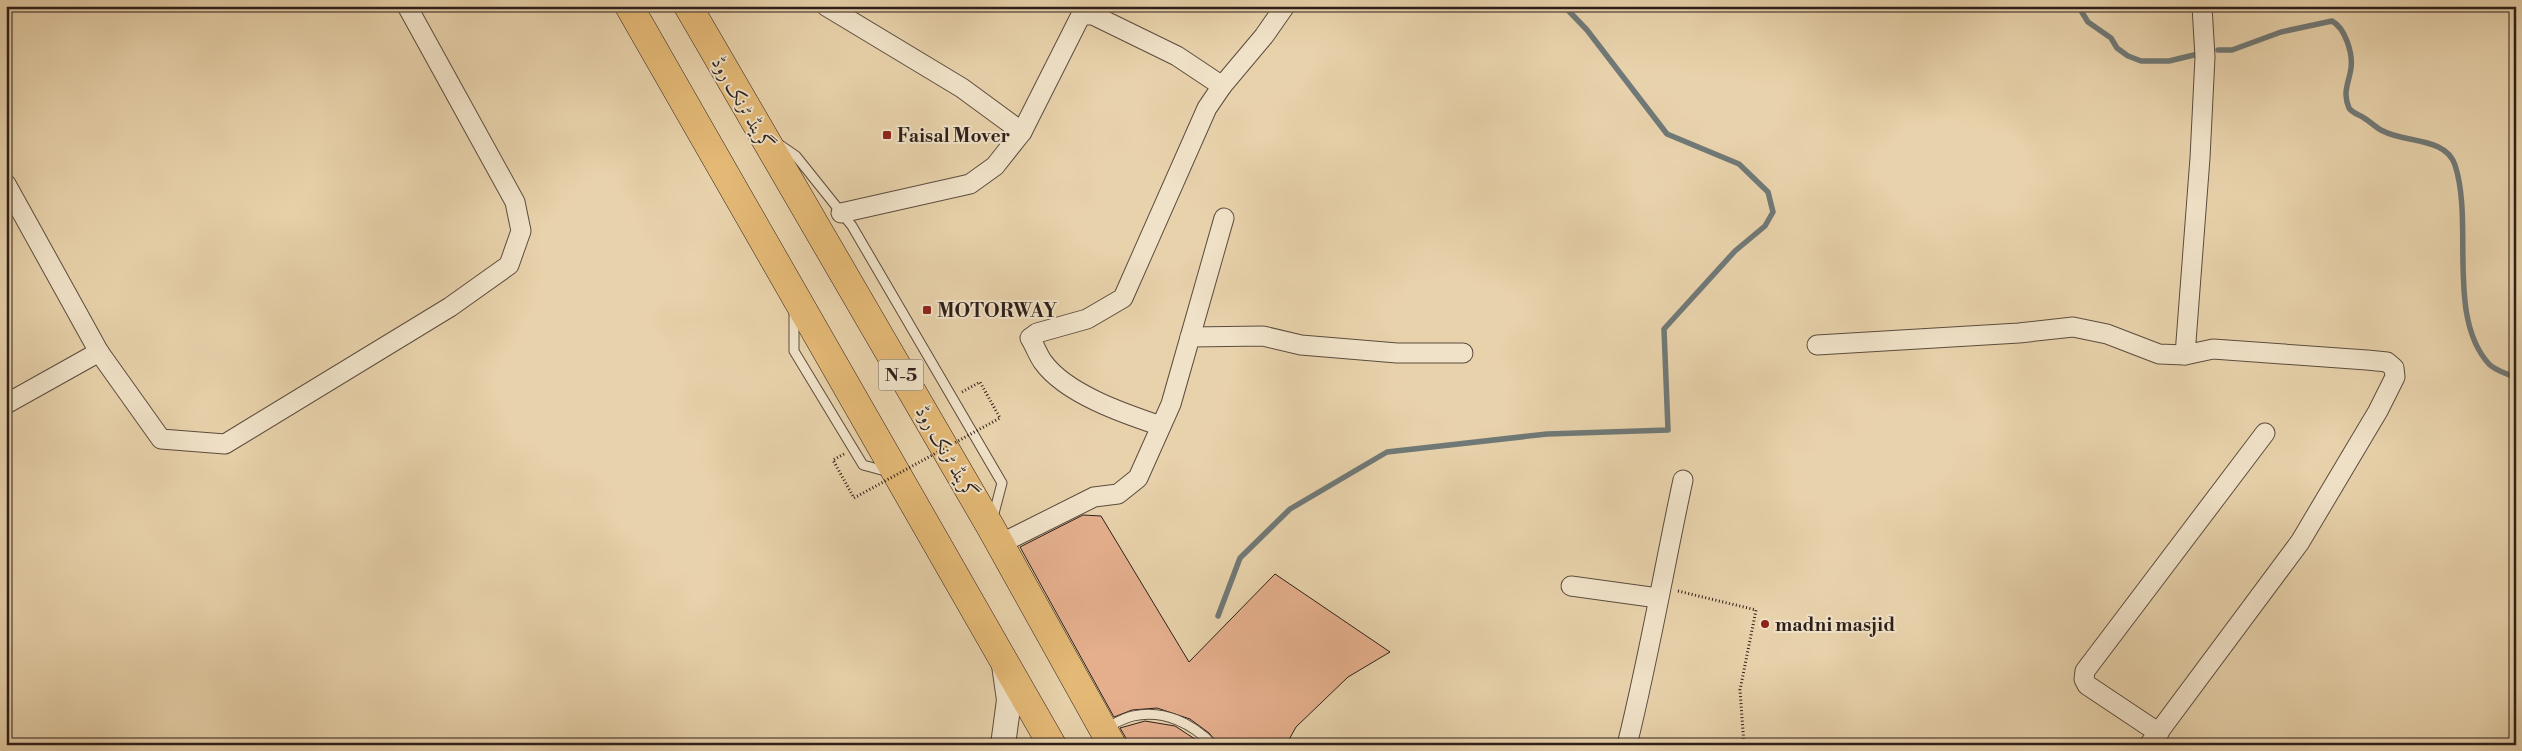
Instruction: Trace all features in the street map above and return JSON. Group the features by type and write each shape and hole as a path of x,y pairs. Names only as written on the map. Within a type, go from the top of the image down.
{"highway":[{"name":"N-5","path":"629,6 1052,745"},
{"path":"640,6 712,126 710,148"},
{"name":"گرینڈ ٹرنک روڈ","path":"688,6 995,535 1107,737"}],"street":[{"path":"6,184 98,352 160,439 225,444 450,307 509,265 521,231 515,202 407,6"},
{"path":"826,6 962,88 1022,132"},
{"path":"1161,426 1127,414 1068,386 1044,363 1030,338 1037,332 1087,319 1123,298 1206,108 1264,36 1285,6"},
{"path":"2185,355 2202,131 2205,57 2202,6"},
{"path":"841,212 970,184 995,166 1022,132 1081,15 1086,14 1177,56 1222,86"},
{"path":"995,535 1094,498 1118,494 1138,478 1171,404 1224,218"},
{"path":"1817,345 2019,333 2074,327 2108,334 2158,354 2185,355 2213,350 2367,360 2387,362 2394,368 2396,377 2378,411 2300,542 2154,739 2087,685 2084,678 2085,671 2265,433"},
{"path":"1190,337 1263,336 1301,345 1397,353 1463,353"},
{"path":"6,404 98,352"},
{"path":"1626,745 1646,669 1659,593 1683,480"},
{"path":"1571,586 1659,593"},
{"path":"1003,658 1009,700 1003,745"}],"lane":[{"path":"758,129 796,156 857,234 1002,483 995,535"},
{"path":"1107,737 1134,716 1168,716 1199,730 1213,745"}],"path":[{"path":"833,460 854,498 1000,418 980,382 960,393"},
{"path":"1659,593 1666,588 1756,610 1740,690 1744,745"}],"building":[{"path":"1083,515 1101,516 1189,662 1275,574 1390,652 1348,677 1296,727 1286,745 1219,745 1209,733 1190,719 1157,708 1132,710 1114,717 1020,547"},
{"path":"1145,721 1175,726 1204,745 1130,745 1120,728"}],"waterway":[{"path":"1218,616 1240,558 1290,509 1387,452 1547,434 1668,430 1664,329 1735,251 1765,226 1773,212 1768,192 1739,164 1667,134 1587,30 1564,6"},
{"path":"2078,6 2088,22 2111,38 2117,48 2128,56 2141,61 2169,61 2198,54"},
{"path":"2218,50 2232,50 2281,32 2332,21 2337,24 2347,41 2351,55 2351,68 2346,92 2350,110 2392,135 2434,145 2450,156 2455,165 2460,188 2464,296 2468,321 2476,344 2489,364 2516,378"}],"place":[{"name":"Faisal Mover","path":"887,135"},
{"name":"MOTORWAY","path":"927,310"},
{"name":"madni masjid","path":"1765,624"}]}
